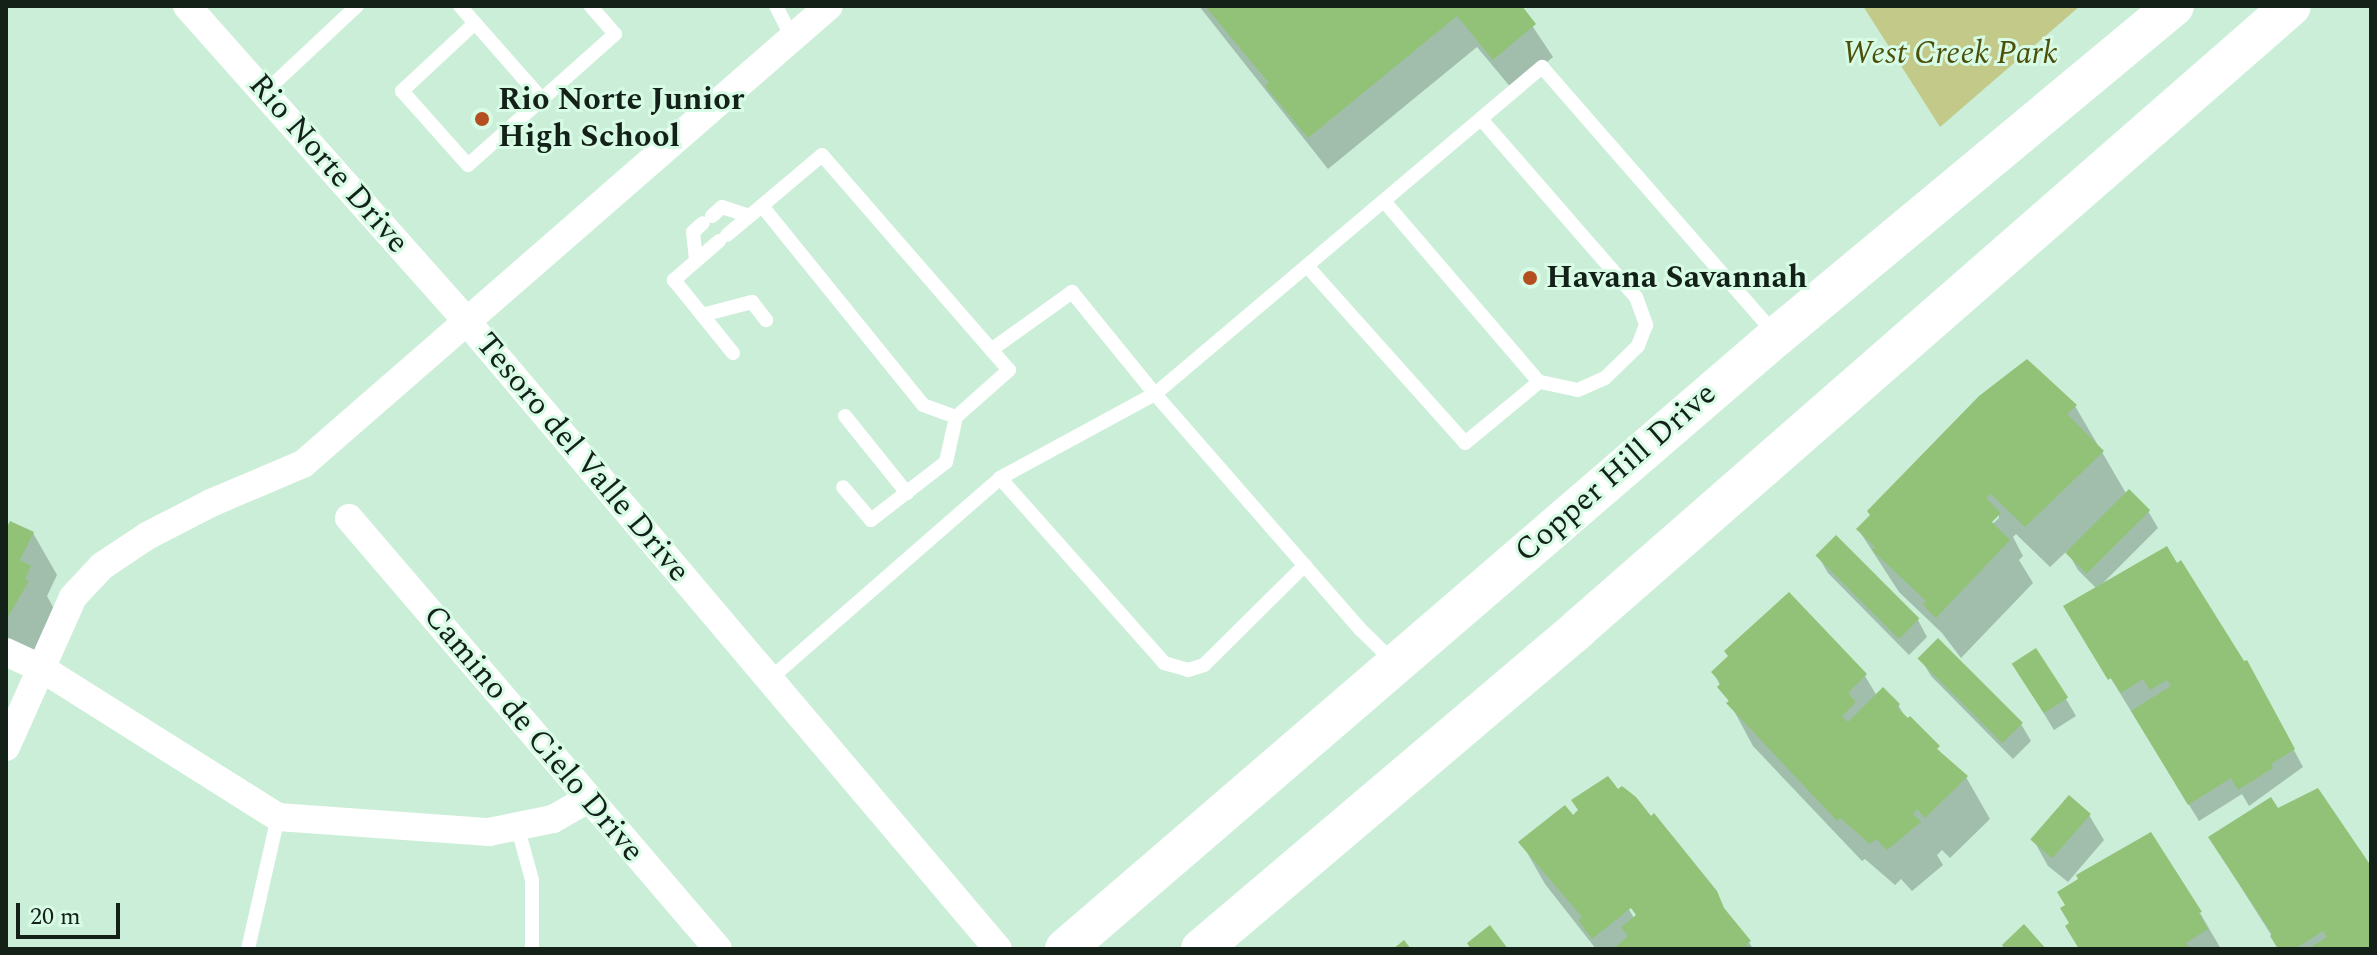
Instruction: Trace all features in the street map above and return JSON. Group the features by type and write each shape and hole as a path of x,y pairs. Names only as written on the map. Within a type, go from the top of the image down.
{"main road":[{"name":"Copper Hill Drive","path":"1065,949 1777,336 2174,6"},
{"path":"1201,949 1579,628 2291,6"}],"street":[{"name":"Rio Norte Drive","path":"187,6 468,323"},
{"path":"468,323 829,6"},
{"name":"Tesoro del Valle Drive","path":"6,747 73,597 102,566 147,536 211,503 303,464 468,323 998,949"},
{"name":"Camino de Cielo Drive","path":"349,518 718,949"},
{"path":"6,652 41,668 278,817 489,832 518,829 553,819 588,799"}],"lane":[{"path":"265,92 357,6"},
{"path":"460,6 541,98"},
{"path":"475,23 402,91 468,165 615,34 591,6"},
{"path":"776,6 794,39"},
{"path":"771,678 1000,478 1155,394 1542,67 1777,336"},
{"path":"1384,201 1539,382 1578,390 1605,378 1638,346 1646,325 1636,297 1481,119"},
{"path":"733,353 674,280 822,155 1009,370 956,417 946,462 871,520 843,487"},
{"path":"762,206 923,405 956,417"},
{"path":"696,260 693,232 722,207 749,216"},
{"path":"1307,266 1465,443 1539,382"},
{"path":"991,350 1072,292 1155,394 1360,629 1395,663"},
{"path":"702,315 752,302 766,320"},
{"path":"845,416 907,493"},
{"path":"1000,478 1164,663 1188,670 1204,665 1305,565"},
{"path":"248,949 278,817"},
{"path":"518,829 532,880 532,949"}],"green space":[{"name":"West Creek Park","path":"1863,6 2080,6 1940,127"}],"building":[{"path":"1205,6 1522,6 1536,24 1493,60 1457,16 1308,138 1265,86 1269,83"},
{"path":"2027,359 2077,405 2067,414 2104,451 2025,527 1991,494 1986,498 2001,513 1992,522 2010,540 1936,618 1923,605 1926,601 1872,550 1875,547 1856,529 1870,515 1867,511 1979,396"},
{"path":"2129,489 2150,510 2087,574 2065,553"},
{"path":"10,521 34,532 20,560 31,566 25,580 29,581 6,620 6,529"},
{"path":"1836,535 1919,618 1899,639 1815,556"},
{"path":"2167,546 2177,563 2181,560 2244,661 2247,660 2295,749 2271,764 2273,768 2238,790 2231,778 2188,805 2131,711 2171,686 2167,680 2150,690 2143,679 2121,693 2111,678 2108,680 2063,606"},
{"path":"1789,592 1867,674 1848,693 1856,702 1842,716 1848,722 1883,687 1900,704 1897,708 1908,718 1910,716 1940,746 1937,749 1968,776 1925,818 1917,809 1913,814 1921,822 1887,850 1876,839 1870,844 1840,818 1837,821 1726,703 1729,701 1717,687 1721,683 1711,672 1728,656 1724,651"},
{"path":"1938,638 2023,723 2002,743 1917,659"},
{"path":"2036,648 2068,697 2044,713 2012,664"},
{"path":"1608,776 1618,789 1622,786 1636,797 1651,816 1654,813 1717,891 1724,908 1751,941 1746,944 1751,949 1613,949 1628,936 1621,927 1636,915 1631,908 1592,939 1578,920 1582,917 1518,842 1565,805 1573,815 1578,810 1571,800"},
{"path":"2318,788 2371,866 2371,949 2308,949 2327,937 2323,931 2295,949 2278,949 2270,936 2272,934 2208,837 2271,797 2278,808"},
{"path":"2069,795 2091,814 2052,859 2030,840"},
{"path":"2151,832 2202,912 2199,913 2208,929 2186,943 2190,949 2079,949 2065,926 2069,923 2060,908 2065,905 2057,892 2078,879 2076,875"},
{"path":"2024,924 2046,949 2005,949 2002,945"},
{"path":"1490,925 1508,949 1471,949 1467,943"},
{"path":"1404,940 1411,949 1393,949"}],"place":[{"name":"Rio Norte Junior High School","path":"482,119"},
{"name":"Havana Savannah","path":"1530,278"}]}
